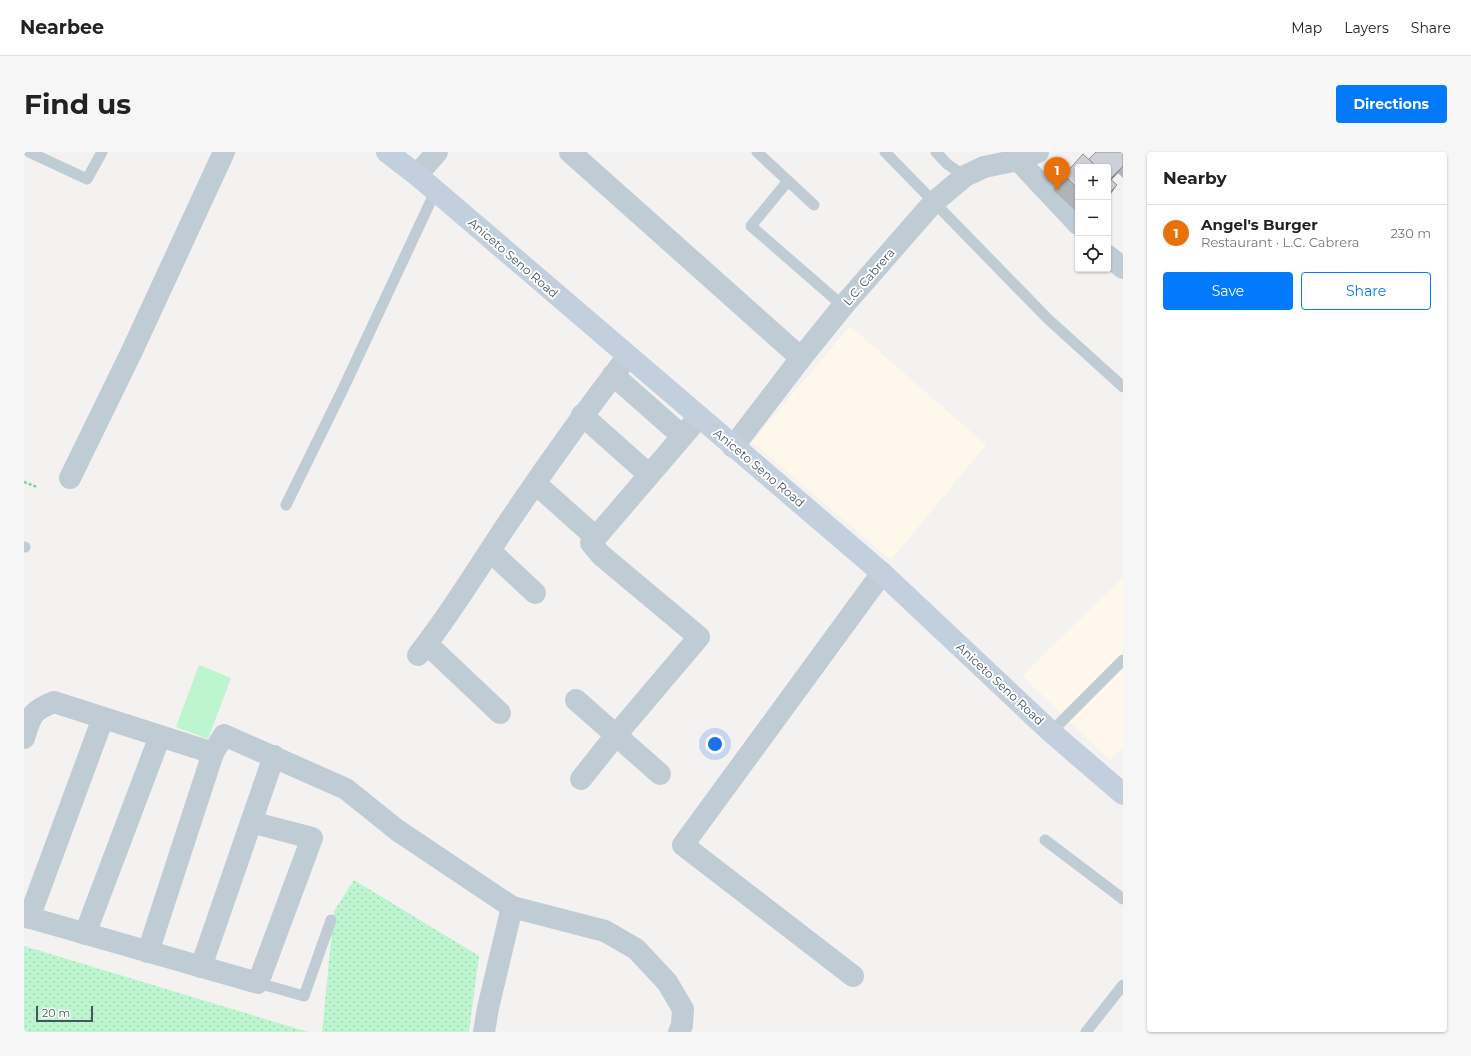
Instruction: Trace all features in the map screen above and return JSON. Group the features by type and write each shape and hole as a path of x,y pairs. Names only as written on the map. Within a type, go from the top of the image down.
{"street":[{"path":"70,478 132,351 224,152"},
{"name":"Aniceto Seno Road","path":"387,152 436,192 882,573 1051,732 1123,794"},
{"path":"417,176 437,152"},
{"path":"570,152 800,358"},
{"name":"L.C. Cabrera","path":"733,447 800,358 843,306 933,203 965,176 984,167 1018,160 1038,152"},
{"path":"1018,160 1075,221"},
{"path":"1111,258 1123,268"},
{"path":"500,713 423,650 582,415 628,356"},
{"path":"613,375 681,435"},
{"path":"582,415 646,472"},
{"path":"581,779 616,735 699,637 601,555 591,542 699,417"},
{"path":"536,484 591,533"},
{"path":"490,551 535,593"},
{"path":"853,976 682,845 882,573"},
{"path":"576,700 660,774"},
{"path":"24,738 31,716 41,707 54,702 213,753"},
{"path":"103,718 27,917 258,983 312,838 251,822"},
{"path":"148,952 213,753 224,735 346,788 397,830 512,907 605,931 636,949 667,982 683,1009 684,1030"},
{"path":"85,934 160,736"},
{"path":"201,967 274,756"},
{"path":"484,1032 488,1008 512,907"}],"lane":[{"path":"29,152 87,179 102,152"},
{"path":"757,152 814,205"},
{"path":"885,152 933,203 1048,319 1123,387"},
{"path":"936,152 947,164 965,176"},
{"path":"788,181 751,226 843,306"},
{"path":"286,505 343,389 436,192"},
{"path":"1051,732 1123,660"},
{"path":"1045,840 1123,899"},
{"path":"258,983 304,996 331,920"},
{"path":"1086,1032 1123,985"}],"path":[{"path":"24,482 37,487"}],"shaded area":[{"path":"850,326 986,445 891,560 752,442"},
{"path":"1123,577 1123,748 1110,760 1022,676"}],"green space":[{"path":"199,665 231,678 208,739 176,727"},
{"path":"354,880 479,956 469,1032 322,1032 334,911"},
{"path":"24,946 308,1032 24,1032"}],"building":[{"path":"1096,152 1123,152 1123,166 1111,178 1111,164 1094,164 1089,159"},
{"path":"1083,154 1094,164 1075,164 1075,186 1064,175"},
{"path":"1111,180 1117,185 1111,191"}],"place":[{"name":"Angel's Burger","path":"1057,190"}]}
